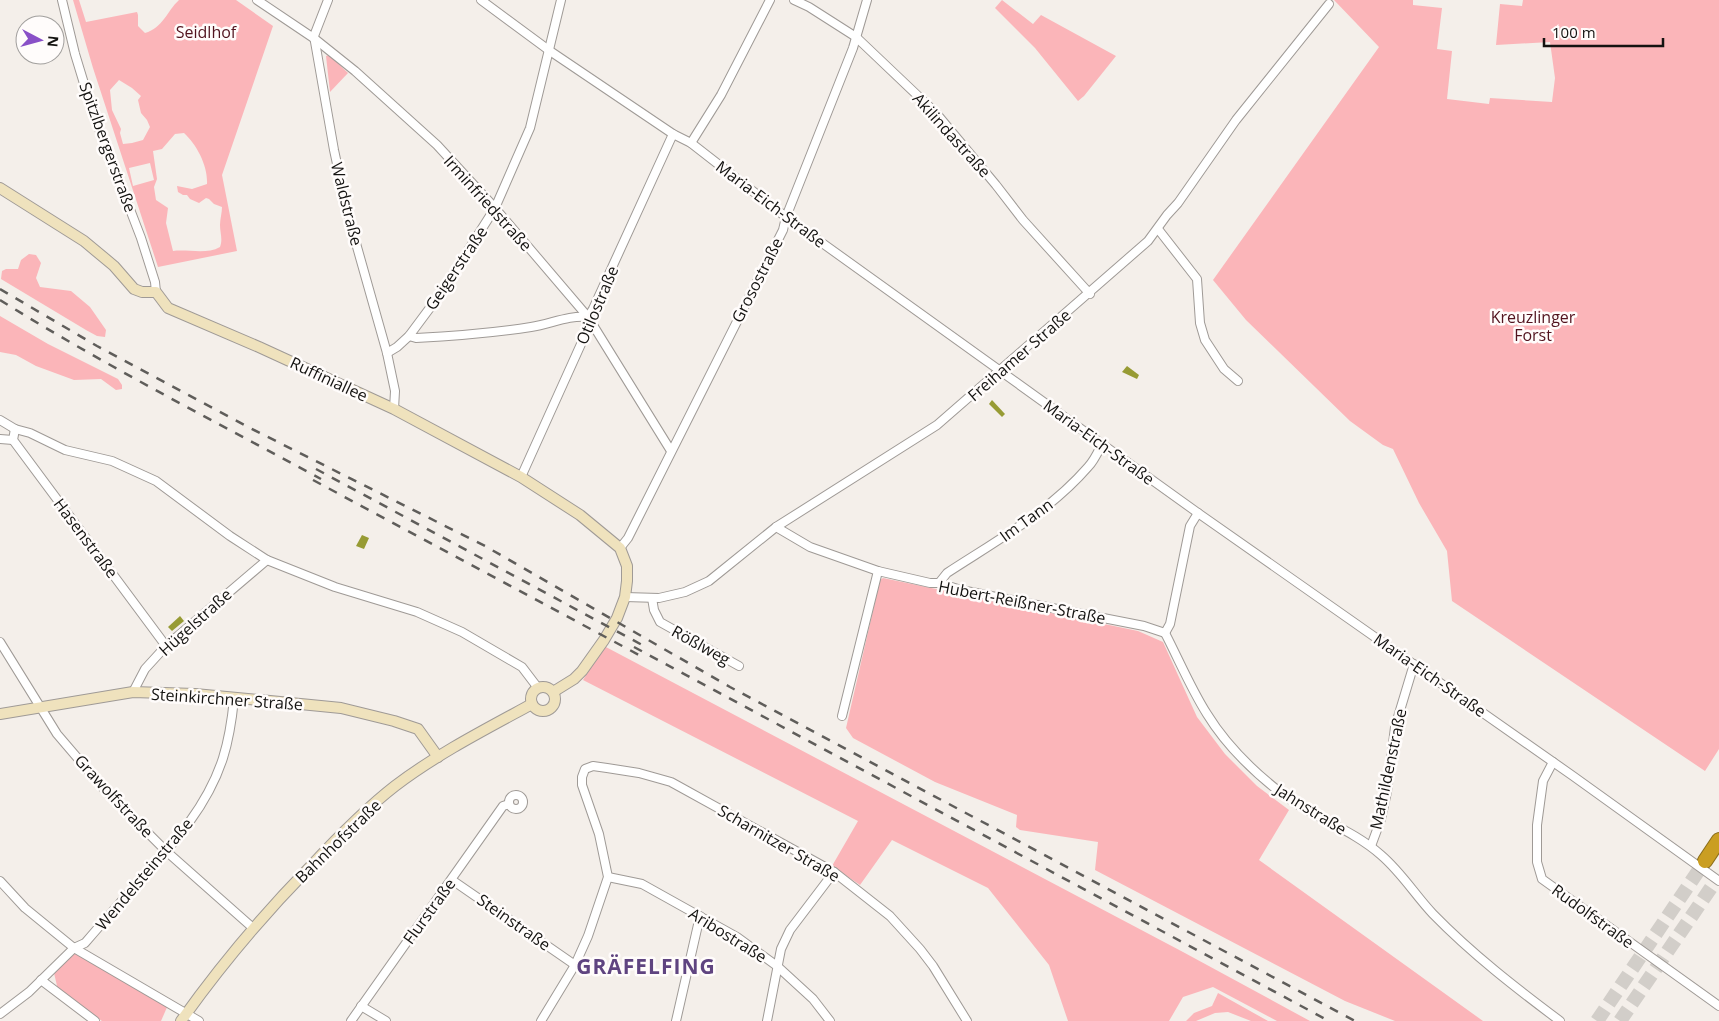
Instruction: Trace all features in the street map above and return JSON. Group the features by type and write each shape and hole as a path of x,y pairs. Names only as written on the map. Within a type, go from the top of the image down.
{"highway":[{"path":"1705,861 1719,840"}],"street":[{"name":"Spitzlbergerstraße","path":"62,0 75,54 93,113 142,238 155,282 156,292"},
{"name":"Irminfriedstraße","path":"257,0 315,39 355,71 436,145 495,208 588,317 670,451"},
{"name":"Waldstraße","path":"328,0 314,36 346,206 387,353 395,390 394,409"},
{"name":"Maria-Eich-Straße","path":"481,0 550,51 673,134 691,143 786,217 1198,513 1719,881"},
{"name":"Geigerstraße","path":"387,353 398,347 408,336 441,293 495,208 530,128 561,0"},
{"path":"691,143 721,95 770,0"},
{"name":"Akilindastraße","path":"794,0 856,36 936,113 996,184 1023,220 1090,294"},
{"name":"Grosostraße","path":"620,548 628,538 670,451 783,230 786,217 854,48 867,0"},
{"name":"Freihamer Straße","path":"626,597 652,598 674,594 709,581 776,527 937,425 1090,294 1148,241 1178,203 1236,120 1329,4"},
{"name":"Otilostraße","path":"521,477 586,333 588,317 594,309 673,134"},
{"path":"0,188 84,242 114,266 134,289 142,292 156,292"},
{"path":"1158,229 1197,278 1200,323 1205,340 1224,369 1238,381"},
{"name":"Ruffiniallee","path":"156,292 168,308 259,346 394,409 521,477 580,515 620,548"},
{"path":"408,336 416,338 475,335 534,327 576,316 588,317"},
{"path":"0,420 15,429 30,433 65,450 112,461 156,481 230,536 267,560 335,587 417,612 462,632 522,667 538,688"},
{"path":"0,439 13,440 15,429"},
{"name":"Hasenstraße","path":"13,440 166,646"},
{"name":"Im Tann","path":"939,584 947,573 1020,526 1054,499 1089,466 1102,444"},
{"path":"1166,633 1170,624 1190,526 1198,513"},
{"name":"Hubert-Reißner-Straße","path":"776,527 810,547 878,571 961,590 1144,626 1166,633"},
{"path":"553,692 574,679 582,671 604,640 626,597 627,566 620,548"},
{"name":"Hügelstraße","path":"134,692 145,669 166,646 267,560"},
{"path":"842,716 878,571"},
{"name":"Rößlweg","path":"652,598 654,610 660,622 739,666"},
{"name":"Jahnstraße","path":"1166,633 1207,714 1223,736 1250,766 1284,796 1371,846 1397,869 1432,913 1463,943 1520,991 1560,1021"},
{"name":"Grawolfstraße","path":"0,642 56,734 104,789 166,851 253,928"},
{"name":"Mathildenstraße","path":"1371,846 1381,818 1387,792 1394,727 1414,664"},
{"path":"546,687 553,692 554,704 548,709 539,710 532,704 531,696 538,688 546,687"},
{"name":"Steinkirchner Straße","path":"0,714 134,692 195,694 341,708 418,729 438,757"},
{"name":"Wendelsteinstraße","path":"0,1014 29,992 74,948 85,942 166,851 197,810 212,784 223,759 231,728 234,699"},
{"name":"Bahnhofstraße","path":"184,1017 253,928 335,840 371,806 395,786 438,757 532,704"},
{"name":"Rudolfstraße","path":"1553,762 1543,781 1537,825 1537,862 1542,879 1719,1006"},
{"name":"Scharnitzer Straße","path":"608,877 599,834 582,784 585,770 593,766 639,773 671,782 834,872 890,916 920,949 967,1021"},
{"name":"Flurstraße","path":"351,1021 504,806 509,804"},
{"path":"767,1021 781,949 790,930 834,872"},
{"path":"541,1021 575,965 588,936 608,877"},
{"name":"Aribostraße","path":"608,877 642,884 736,937 777,966 813,999 830,1021"},
{"name":"Steinstraße","path":"452,880 575,965"},
{"path":"0,881 24,908 74,948 184,1017 199,1021"},
{"path":"676,1021 700,916"},
{"path":"41,980 95,1021"},
{"path":"361,1006 386,1021"}],"green space":[{"name":"Seidlhof","path":"73,0 79,0 86,22 137,12 138,26 145,33 161,23 179,0 236,0 273,26 222,175 237,251 158,267 93,68","holes":["119,80 141,96 138,100 141,113 150,127 143,140 123,144 120,133 121,129 112,110 110,90","184,133 193,144 204,163 207,177 207,184 192,189 177,186 178,192 187,195 190,199 199,203 206,198 222,207 220,225 221,244 220,247 209,251 173,251 166,223 168,208 156,200 154,187 157,179 153,151 162,149 175,134","150,163 154,180 133,186 129,168"]},
{"path":"1002,0 1033,24 1041,15 1116,56 1078,101 1035,48 995,8"},
{"name":"Kreuzlinger Forst","path":"1334,0 1413,0 1413,5 1442,8 1437,49 1452,51 1447,99 1489,104 1490,98 1552,102 1555,78 1550,42 1496,45 1500,4 1522,6 1523,0 1719,0 1719,749 1705,771 1452,601 1447,551 1419,503 1393,449 1383,445 1350,421 1246,320 1213,280 1379,47"},
{"path":"329,55 348,73 330,92 326,56"},
{"path":"29,254 36,255 41,263 36,278 40,287 71,291 90,307 106,330 105,337 97,336 86,330 1,279 2,271 18,269 21,260"},
{"path":"0,316 48,344 118,379 122,389 116,390 101,379 74,380 36,366 16,355 0,352"},
{"path":"883,578 1138,631 1163,642 1197,717 1225,754 1257,786 1289,810 1259,860 1483,1021 1395,1021 1345,1001 1095,870 1098,842 1020,830 1016,827 1017,815 935,782 853,738 846,728 880,580"},
{"path":"604,646 1310,1021 1277,1021 1213,987 1183,997 1169,1021 1068,1021 1049,965 988,888 892,840 860,885 832,866 858,821 583,680"},
{"path":"75,953 168,1005 161,1021 102,1021 58,990 54,973"},
{"path":"1218,993 1268,1021 1251,1021 1228,1012 1215,1013 1196,1021 1186,1021 1194,1013 1212,1006"}],"shaded area":[{"path":"1127,366 1139,375 1137,379 1122,372"},
{"path":"992,400 1005,414 1002,417 989,404"},
{"path":"362,535 369,538 364,549 356,546"},
{"path":"180,616 184,621 172,631 168,627"}],"tunnel":[{"path":"1597,1021 1705,861"},
{"path":"1620,1021 1719,876"}],"railway":[{"path":"0,289 97,346 248,427 485,546 730,687 1355,1021"},
{"path":"0,300 119,370 321,479"},
{"path":"316,469 644,646"},
{"path":"313,480 639,655"},
{"path":"634,647 1329,1021"}],"district":[{"name":"GRÄFELFING","path":"646,966"}]}
